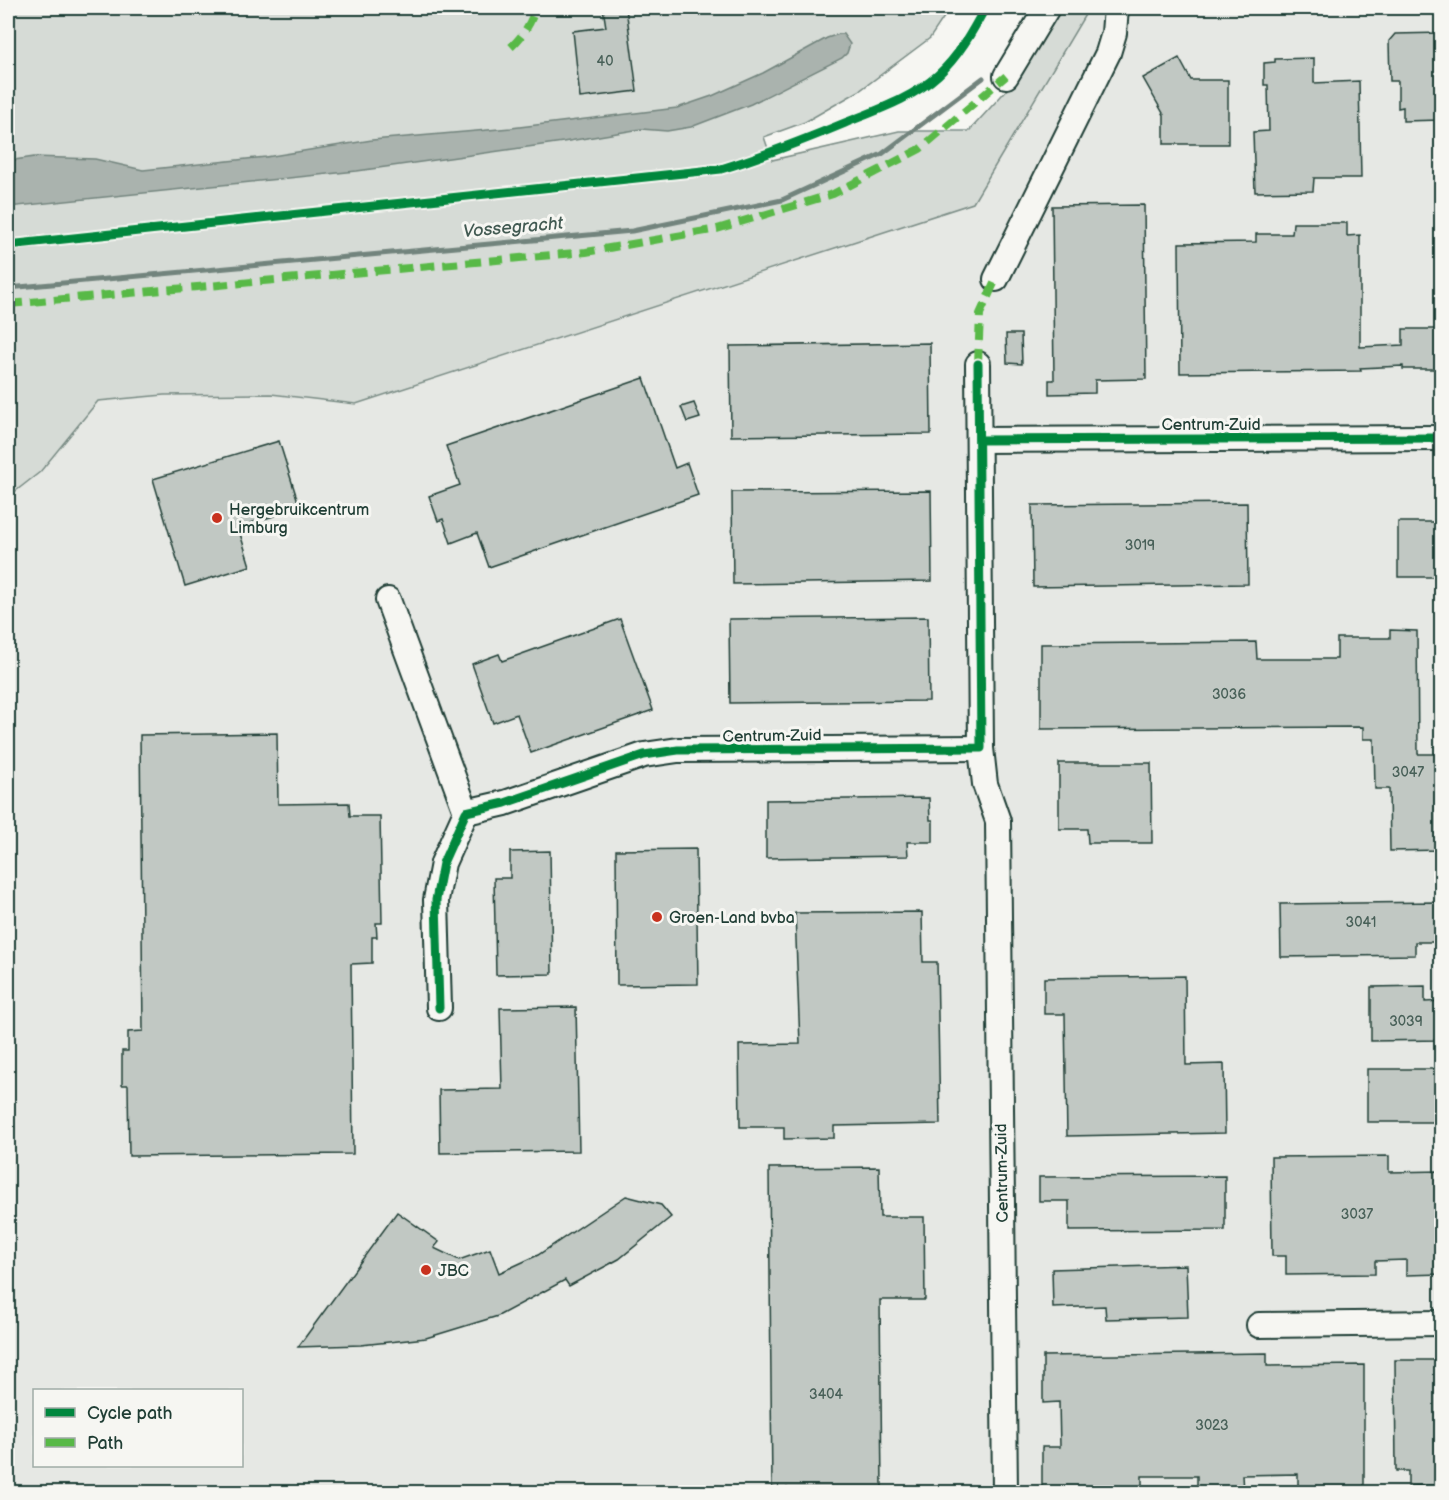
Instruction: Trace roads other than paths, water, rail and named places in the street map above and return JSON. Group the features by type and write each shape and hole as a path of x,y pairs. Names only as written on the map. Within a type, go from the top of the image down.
{"street":[{"path":"1006,76 1047,8"},
{"path":"996,279 1108,53 1114,33 1116,8"},
{"name":"Centrum-Zuid","path":"978,364 981,748 985,784 998,821 1005,1492"},
{"name":"Centrum-Zuid","path":"980,440 1442,438"},
{"path":"388,600 466,812 443,863 436,900 439,1008"},
{"name":"Centrum-Zuid","path":"466,812 505,803 644,754 678,750 981,748"},
{"path":"1259,1325 1442,1323"}],"waterway":[{"name":"Vossegracht","path":"8,288 632,231 782,200 882,154 983,78"}],"place":[{"name":"Hergebruikcentrum Limburg","path":"217,518"},
{"name":"Groen-Land bvba","path":"657,917"},
{"name":"JBC","path":"426,1270"}]}
